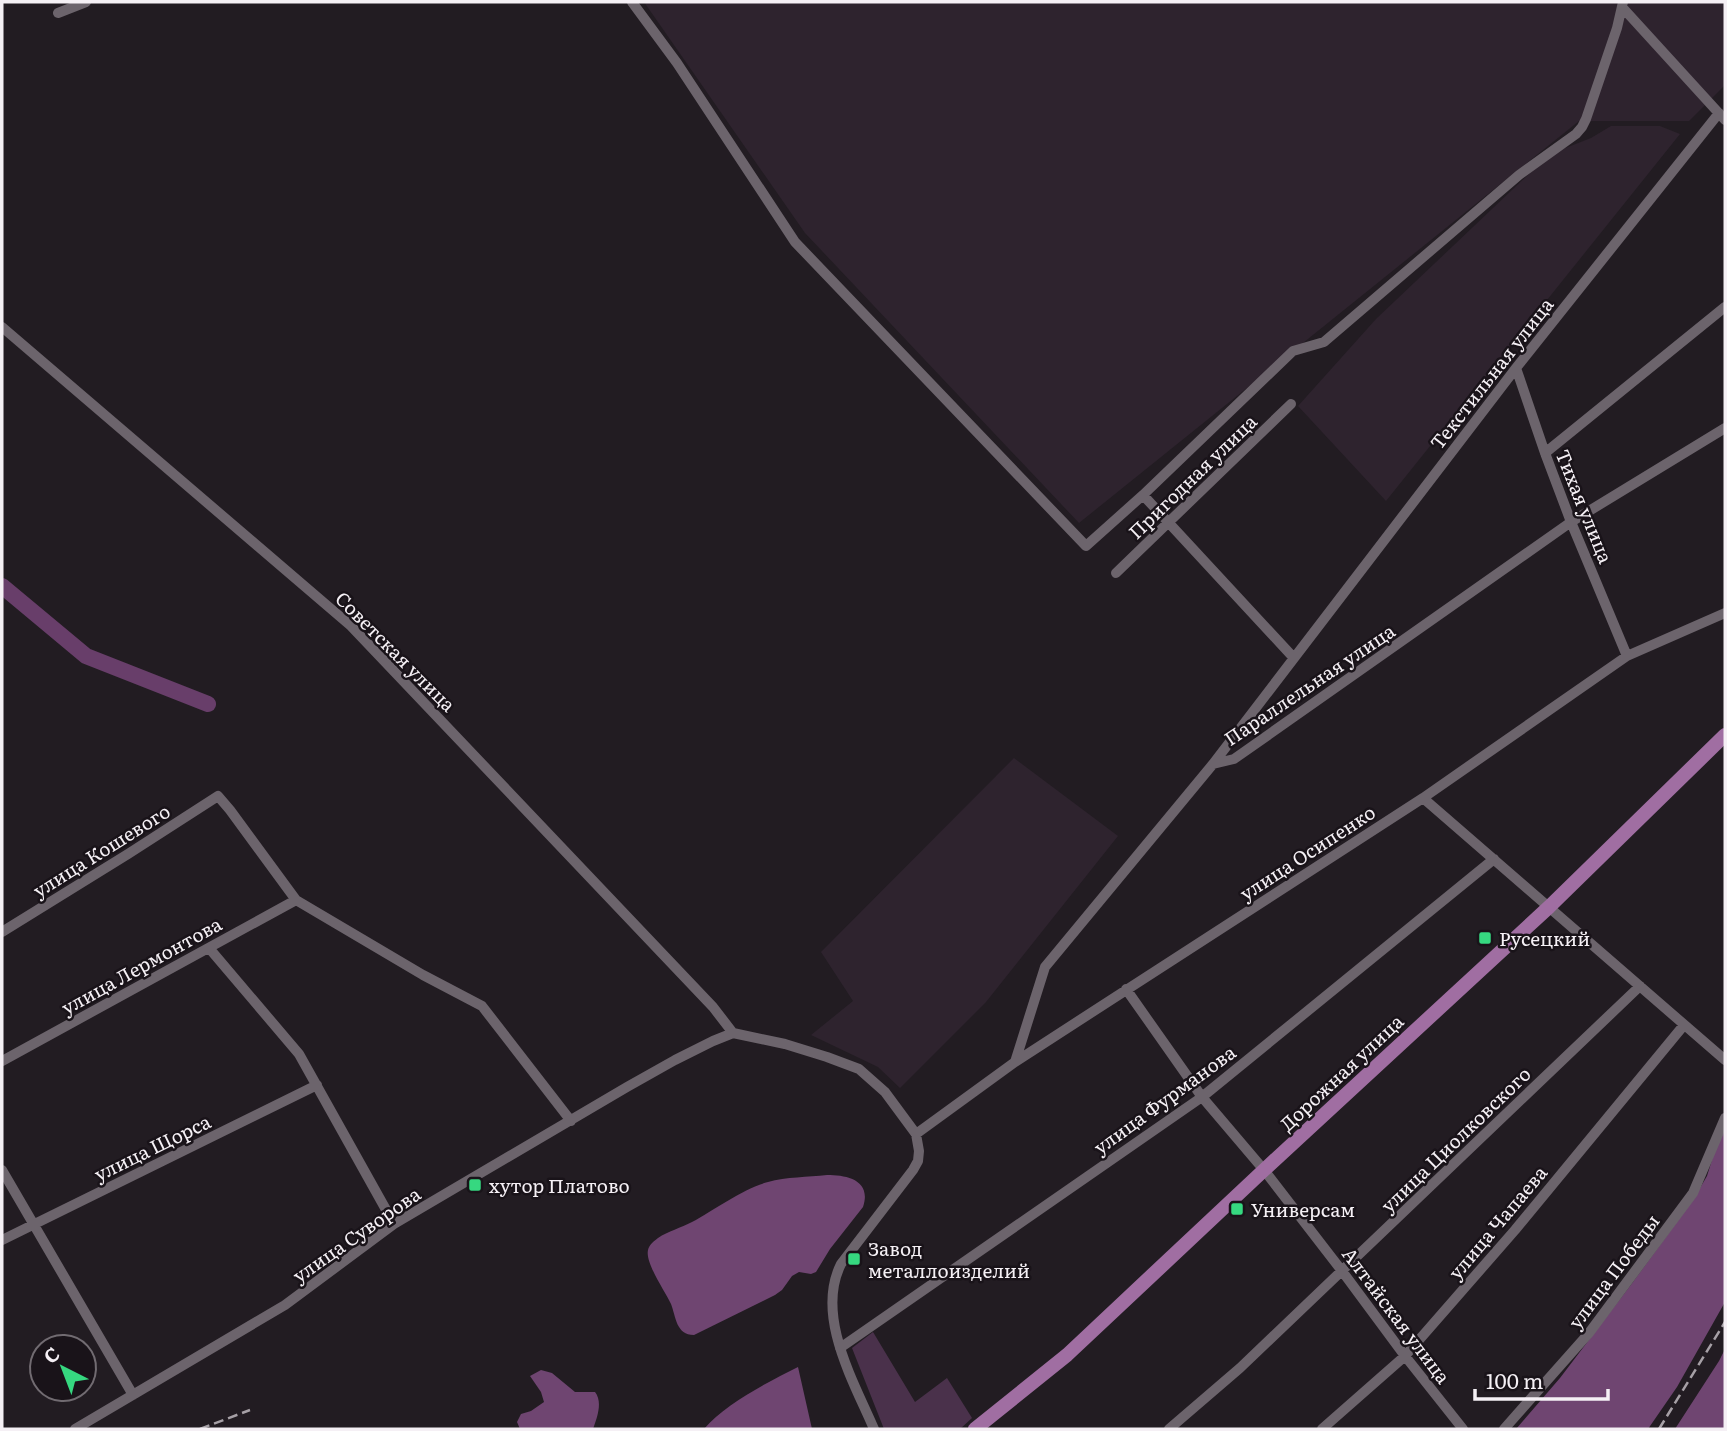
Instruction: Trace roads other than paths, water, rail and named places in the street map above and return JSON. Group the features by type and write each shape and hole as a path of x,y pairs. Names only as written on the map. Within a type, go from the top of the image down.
{"main road":[{"name":"Дорожная улица","path":"975,1429 1067,1355 1549,907 1725,735"}],"street":[{"path":"58,13 86,2"},
{"path":"632,2 677,63 794,242 1086,546 1293,351 1324,342 1519,175 1576,134 1586,118 1623,4"},
{"path":"1623,4 1722,116"},
{"name":"Текстильная улица","path":"1213,764 1516,368 1722,116"},
{"path":"1545,453 1725,307"},
{"name":"Советская улица","path":"2,327 351,626 713,1007 733,1033"},
{"name":"Тихая улица","path":"1516,368 1571,522 1628,656"},
{"name":"Пригодная улица","path":"1116,573 1291,404"},
{"name":"Параллельная улица","path":"1015,1062 1045,967 1213,764 1234,759 1571,522 1725,428"},
{"path":"1143,495 1293,657"},
{"name":"улица Осипенко","path":"915,1134 1015,1062 1423,798 1628,656 1725,613"},
{"name":"улица Кошевого","path":"2,932 218,796 296,900"},
{"path":"1423,798 1725,1060"},
{"name":"улица Фурманова","path":"839,1348 1202,1097 1494,859"},
{"path":"296,900 423,975 482,1006 571,1121"},
{"name":"улица Лермонтова","path":"2,1061 296,900"},
{"path":"209,948 299,1054 394,1224"},
{"name":"улица Циолковского","path":"1169,1429 1240,1368 1640,986"},
{"name":"Алтайская улица","path":"1126,989 1202,1097 1264,1170 1463,1429"},
{"name":"улица Чапаева","path":"1322,1429 1405,1356 1515,1230 1684,1025"},
{"path":"733,1033 785,1044 859,1069 884,1092 915,1134 918,1161 841,1265 833,1287 833,1311 839,1348 874,1429"},
{"name":"улица Суворова","path":"75,1429 285,1305 394,1224 676,1060 733,1033"},
{"name":"улица Щорса","path":"2,1240 317,1085"},
{"name":"улица Победы","path":"1504,1429 1589,1333 1693,1193 1725,1118"},
{"path":"2,1170 133,1395"}],"waterway":[{"path":"2,586 86,656 208,704"}],"railway":[{"path":"1659,1429 1725,1322"},
{"path":"200,1429 250,1410"}],"place":[{"name":"Русецкий","path":"1485,938"},
{"name":"хутор Платово","path":"475,1185"},
{"name":"Универсам","path":"1237,1209"},
{"name":"Завод металлоизделий","path":"854,1259"}]}
